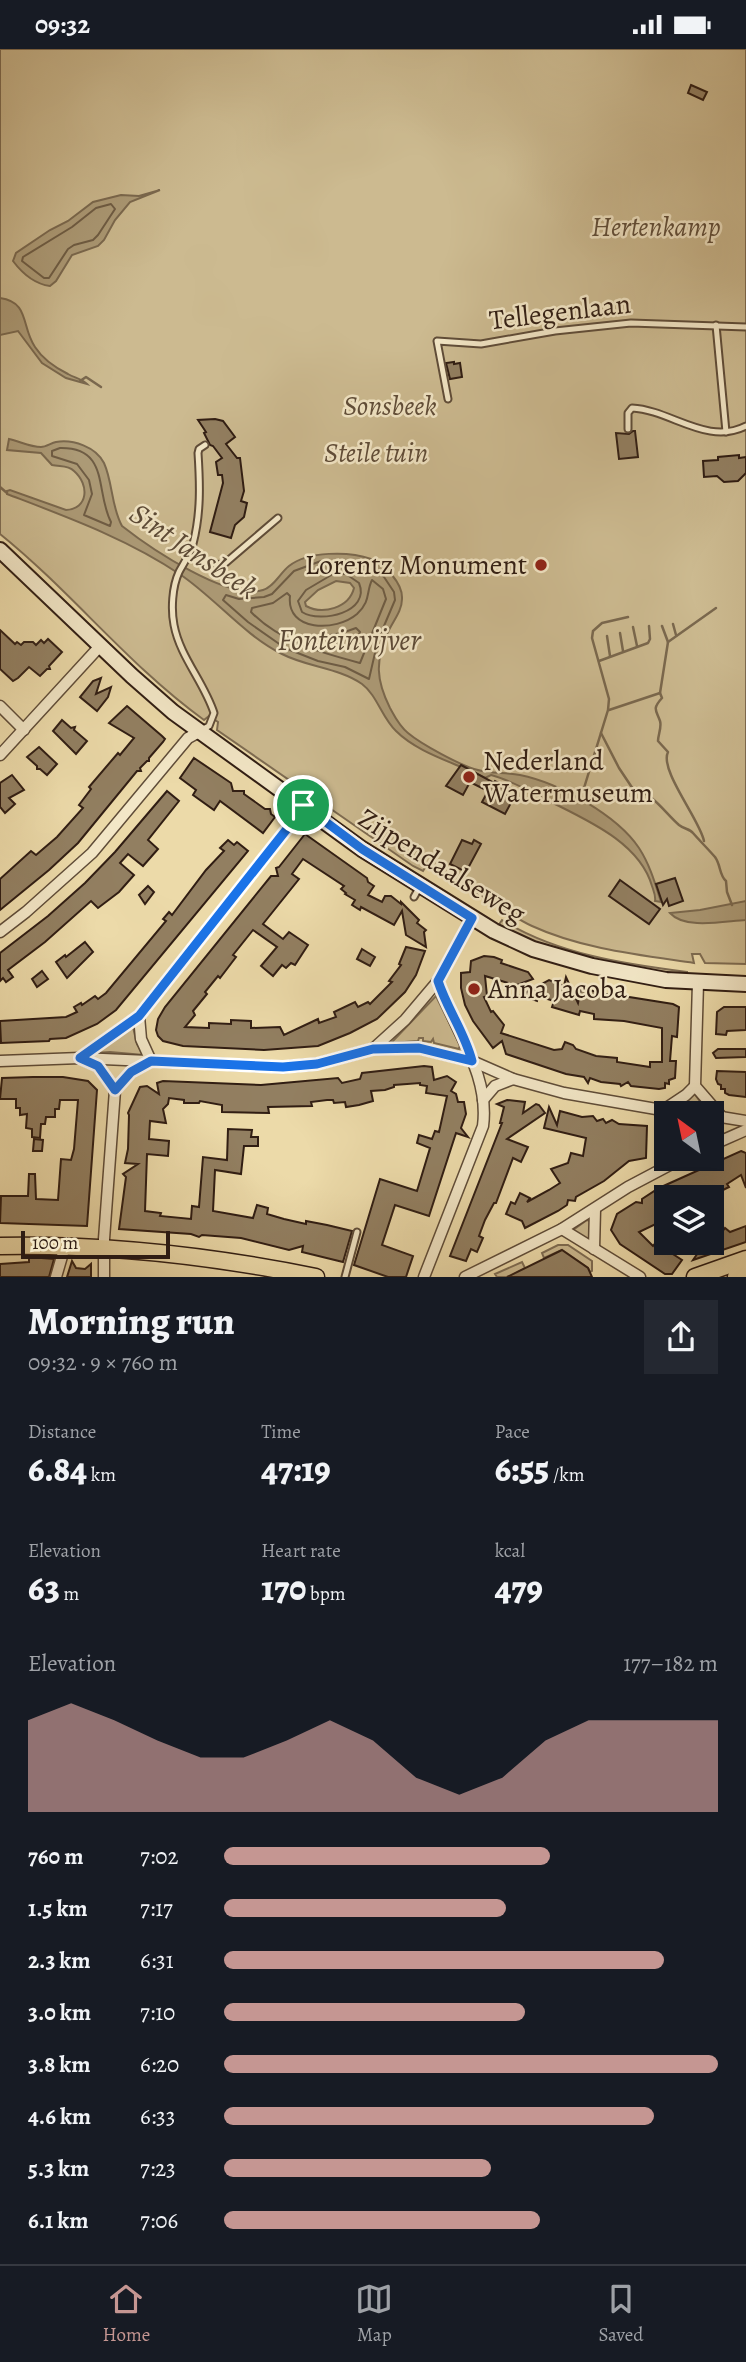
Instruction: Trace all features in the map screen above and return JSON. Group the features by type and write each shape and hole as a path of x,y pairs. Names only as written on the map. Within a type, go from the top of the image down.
{"main road":[{"name":"Zijpendaalseweg","path":"0,550 152,694 417,892 520,944 558,958 627,973 698,983 746,985"},
{"path":"0,1246 65,1245 197,1257 253,1271 316,1277"},
{"path":"695,1277 746,1259"},
{"path":"736,1277 746,1273"}],"street":[{"path":"0,755 101,645"},
{"path":"0,706 24,730"},
{"path":"0,932 92,853 188,738 200,732"},
{"path":"80,1058 139,1016 298,815 303,805"},
{"path":"373,1049 405,1020 438,981 472,918"},
{"path":"424,1277 483,1126 483,1100 469,1049 445,1003 438,981"},
{"path":"698,983 695,1086 706,1101"},
{"path":"139,1016 141,1039 151,1061"},
{"path":"0,1061 80,1058 283,1067 317,1064 373,1049 419,1048 472,1061 513,1079 564,1093 654,1110"},
{"path":"80,1058 98,1066 115,1090"},
{"path":"104,1277 115,1090 131,1072 151,1061"},
{"path":"483,1100 495,1086 513,1079"},
{"path":"677,1101 695,1086"},
{"path":"724,1117 746,1121"},
{"path":"724,1140 746,1130"},
{"path":"465,1277 562,1229 658,1171"},
{"path":"594,1249 595,1209"},
{"path":"562,1229 640,1277"},
{"path":"56,1277 65,1245"}],"lane":[{"name":"Tellegenlaan","path":"448,399 438,341 481,344 555,331 631,323 746,327"},
{"path":"716,325 726,432"},
{"path":"628,429 628,413 632,408 656,411 704,431 726,432 746,426"},
{"path":"200,732 209,726 214,713 176,635 173,612 178,574 188,556 196,526 200,498 198,453 205,445"},
{"path":"188,556 223,565 278,518"},
{"path":"345,1277 357,1232"}],"green space":[{"name":"Sonsbeek","path":"0,49 746,49 746,964 705,963 700,954 692,954 694,963 612,950 571,940 525,923 426,866 423,871 413,866 217,730 218,722 209,716 204,720 177,699 0,534"},
{"path":"502,920 523,932 568,949 615,961 687,972 687,977 624,968 538,946 498,926"},
{"path":"436,996 460,1045 459,1049 434,1043 433,1039 431,1042 423,1041 423,1038 418,1041 391,1043"},
{"path":"133,1027 137,1044 144,1055 94,1053"},
{"path":"694,1093 700,1101 686,1101"},
{"path":"587,1220 590,1221 590,1238 587,1239 573,1230"},
{"path":"558,1245 568,1245 592,1261 592,1271 562,1250 544,1258 542,1253"},
{"path":"522,1262 525,1268 509,1277 497,1277 495,1274"}],"water":[{"path":"160,190 130,202 115,220 104,240 98,246 72,255 50,286 29,277 13,261 16,253 93,202 121,195 139,196"},
{"path":"0,298 10,300 21,310 31,339 41,355 59,369 87,384 66,378 42,363 18,331 0,335"},
{"name":"Fonteinvijver","path":"9,439 37,447 63,441 90,449 104,463 122,526 170,559 230,588 263,590 289,566 317,555 362,556 382,566 392,575 402,593 399,612 381,652 379,670 382,688 390,708 402,727 422,743 471,768 535,779 586,802 617,824 639,848 661,902 655,901 645,870 635,856 593,823 512,782 491,775 485,778 416,746 391,726 372,694 362,684 343,674 282,654 268,646 181,575 140,550 7,494 10,490 66,510 79,505 84,495 83,483 72,469 52,465 41,453 7,450","holes":["336,581 350,583 354,588 347,601 341,605 327,610 306,606 305,602 318,590"]},
{"path":"746,901 746,920 695,923 670,913 700,910"}],"building":[{"path":"691,85 707,92 703,100 688,93"},
{"path":"446,363 460,363 462,377 450,379"},
{"path":"198,420 223,421 235,437 226,444 237,458 240,458 244,491 241,501 247,503 244,517 235,525 231,538 210,532 223,483 222,475 218,475 216,462 222,458 210,445"},
{"path":"633,431 638,457 619,459 616,433 629,434"},
{"path":"739,455 739,458 746,457 746,473 738,481 724,482 717,476 704,477 703,461"},
{"path":"0,630 15,644 33,642 36,645 41,640 44,643 48,639 62,652 49,666 50,669 40,676 29,667 13,681 0,669"},
{"path":"101,678 96,694 111,687 108,697 97,711 80,697 93,681"},
{"path":"127,706 165,739 149,761 140,768 141,771 137,771 78,843 0,910 0,879 31,851 36,855 57,837 83,808 79,805 91,789 89,787 134,738 109,723"},
{"path":"62,720 71,728 75,727 74,730 87,741 76,754 53,731"},
{"path":"39,747 57,764 47,775 37,769 27,757"},
{"path":"194,758 231,783 233,791 244,791 244,794 265,809 270,809 275,817 263,833 220,801 214,810 193,795 196,790 180,778"},
{"path":"461,765 509,788 505,795 513,799 505,814 482,802 488,791 470,782 463,795 446,786"},
{"path":"12,775 24,790 9,798 15,804 5,813 0,807 0,783"},
{"path":"167,791 179,801 148,840 158,849 143,866 128,854 120,863 134,875 119,892 98,908 91,901 45,942 8,970 13,977 6,982 3,978 0,981 0,953 85,883"},
{"path":"305,834 367,878 374,886 368,895 382,902 385,896 391,896 401,902 426,930 426,947 406,935 402,911 394,925 361,907 360,910 352,905 355,900 341,889 344,886 303,859 292,874 299,879 263,924 283,939 289,932 308,945 295,965 291,963 286,968 282,965 273,976 261,966 277,947 253,930 233,955 236,957 220,978 218,976 205,992 207,994 193,1011 195,1015 185,1027 209,1028 209,1023 251,1021 251,1028 280,1027 284,1035 318,1019 319,1023 336,1017 334,1012 355,1002 358,1007 368,1002 370,1004 392,982 389,981 401,965 399,964 406,947 425,951 416,975 405,992 377,1019 318,1046 264,1050 183,1046 163,1041 156,1030 158,1019 165,1007 271,876 278,876 276,868"},
{"path":"228,840 234,845 237,842 248,851 116,1010 97,1024 66,1038 1,1043 0,1021 66,1017 77,1012 74,1007 95,996 98,999 106,993 166,921 163,919 169,912 172,915 224,851 220,848"},
{"path":"462,840 472,844 474,840 481,844 466,872 450,864"},
{"path":"675,878 683,901 669,906 667,899 663,905 656,884"},
{"path":"620,880 660,909 649,924 609,896"},
{"path":"148,886 154,892 145,904 139,895"},
{"path":"85,942 93,952 67,978 56,962"},
{"path":"362,949 375,957 370,966 357,959"},
{"path":"484,956 494,957 502,960 501,963 528,972 533,979 506,989 508,983 485,976 487,996 484,997 491,1012 493,1011 504,1025 501,1033 554,1050 562,1049 565,1042 596,1056 617,1058 617,1062 650,1067 650,1062 662,1062 662,1028 594,1019 594,1014 580,1011 579,1015 552,1007 554,1001 538,996 537,1001 521,995 549,980 564,986 566,977 578,1003 581,988 679,1007 677,1037 672,1036 670,1061 676,1061 675,1078 669,1080 669,1084 665,1083 665,1088 659,1089 631,1086 628,1082 621,1086 590,1078 588,1083 584,1077 566,1074 506,1054 502,1041 493,1048 473,1021 461,988 461,973 470,972 471,961"},
{"path":"42,971 48,979 37,987 32,979"},
{"path":"724,1007 746,1007 746,1030 727,1031 726,1035 716,1034 717,1012"},
{"path":"718,1049 746,1049 746,1057 716,1058 713,1053"},
{"path":"432,1067 434,1080 447,1076 456,1082 451,1091 456,1094 458,1102 464,1102 466,1114 461,1128 468,1137 456,1133 429,1216 395,1205 382,1245 413,1256 406,1277 388,1277 354,1265 380,1179 417,1191 430,1148 417,1143 419,1135 432,1139 435,1131 439,1132 447,1096 426,1093 427,1086 420,1083 394,1085 385,1090 371,1091 373,1101 359,1105 346,1107 345,1102 334,1103 333,1100 327,1100 311,1102 312,1106 268,1107 269,1113 222,1112 222,1105 200,1101 184,1103 184,1100 169,1098 163,1109 166,1123 150,1121 149,1139 169,1141 168,1156 147,1154 145,1211 161,1213 160,1216 191,1219 192,1206 199,1207 203,1157 227,1160 228,1129 252,1130 251,1137 258,1137 258,1146 244,1146 241,1174 215,1170 213,1211 253,1218 257,1205 268,1208 267,1214 284,1219 352,1231 343,1262 302,1252 303,1246 289,1250 241,1238 119,1229 126,1177 123,1174 138,1164 125,1163 128,1149 128,1113 140,1087 147,1086 159,1094 157,1083 163,1081 261,1085 338,1078 342,1083 360,1079 362,1073"},
{"path":"717,1071 746,1072 746,1097 725,1093 725,1089 721,1089 716,1079"},
{"path":"63,1077 88,1081 97,1090 87,1226 0,1223 1,1196 28,1196 29,1174 35,1174 36,1199 58,1200 61,1159 71,1160 74,1149 78,1100 60,1100 59,1109 55,1109 55,1117 46,1117 45,1124 41,1124 40,1138 32,1137 32,1129 26,1128 27,1114 20,1115 20,1108 16,1108 16,1099 0,1099 2,1078"},
{"path":"507,1100 525,1102 523,1113 536,1104 545,1113 507,1139 528,1147 521,1162 513,1158 496,1203 485,1220 479,1236 483,1238 477,1252 471,1249 466,1261 450,1256 502,1123 504,1107 497,1104"},
{"path":"549,1107 557,1125 560,1111 582,1117 593,1116 597,1121 603,1119 606,1123 612,1120 619,1124 647,1126 646,1158 629,1161 604,1181 576,1197 575,1201 568,1200 567,1205 558,1211 525,1228 522,1221 506,1214 511,1202 515,1204 520,1193 530,1198 527,1202 560,1183 551,1169 568,1163 571,1153 583,1156 586,1138 544,1128"},
{"path":"34,1139 43,1140 42,1151 33,1151"},
{"path":"741,1151 746,1153 746,1188 741,1175 727,1184 729,1187 724,1190 724,1185 666,1185 697,1171 724,1171 724,1159"},
{"path":"654,1191 654,1225 639,1232 654,1245 654,1255 674,1255 682,1260 672,1274 665,1274 620,1244 611,1230 617,1214 636,1202 642,1203 642,1199"},
{"path":"746,1226 746,1242 724,1249 724,1229 730,1232"},
{"path":"562,1250 588,1268 592,1277 507,1277"},
{"path":"29,1257 54,1259 49,1277 0,1277 0,1264 29,1262"},
{"path":"72,1261 76,1268 85,1269 91,1264 91,1277 67,1277"}],"waterway":[{"path":"80,381 86,377 101,387"},
{"path":"0,487 7,493"},
{"path":"609,710 660,693 668,642 716,608"},
{"path":"584,788 609,699 592,638 593,631 602,623 628,617"},
{"path":"673,624 676,635"},
{"path":"599,661 648,643 649,626"},
{"path":"662,626 668,642"},
{"path":"633,627 637,646"},
{"path":"620,633 623,651"},
{"path":"607,636 610,656"},
{"path":"660,693 662,698 656,709 660,723 658,741 668,752 669,771 704,841"},
{"path":"601,733 633,789 646,794 679,825 692,832 715,857 726,881 732,905"}],"place":[{"name":"Lorentz Monument","path":"541,565"},
{"name":"Nederland Watermuseum","path":"469,777"},
{"name":"Anna Jacoba","path":"474,989"}],"route":[{"path":"303,805 362,849 472,918 438,981 445,1003 469,1049 472,1061 419,1048 373,1049 317,1064 283,1067 151,1061 131,1072 115,1090 98,1066 80,1058 139,1016 298,815 303,805"}],"park label":[{"name":"Hertenkamp","path":"656,227"},
{"name":"Steile tuin","path":"376,453"}],"water label":[{"name":"Sint Jansbeek","path":"194,551"}]}
